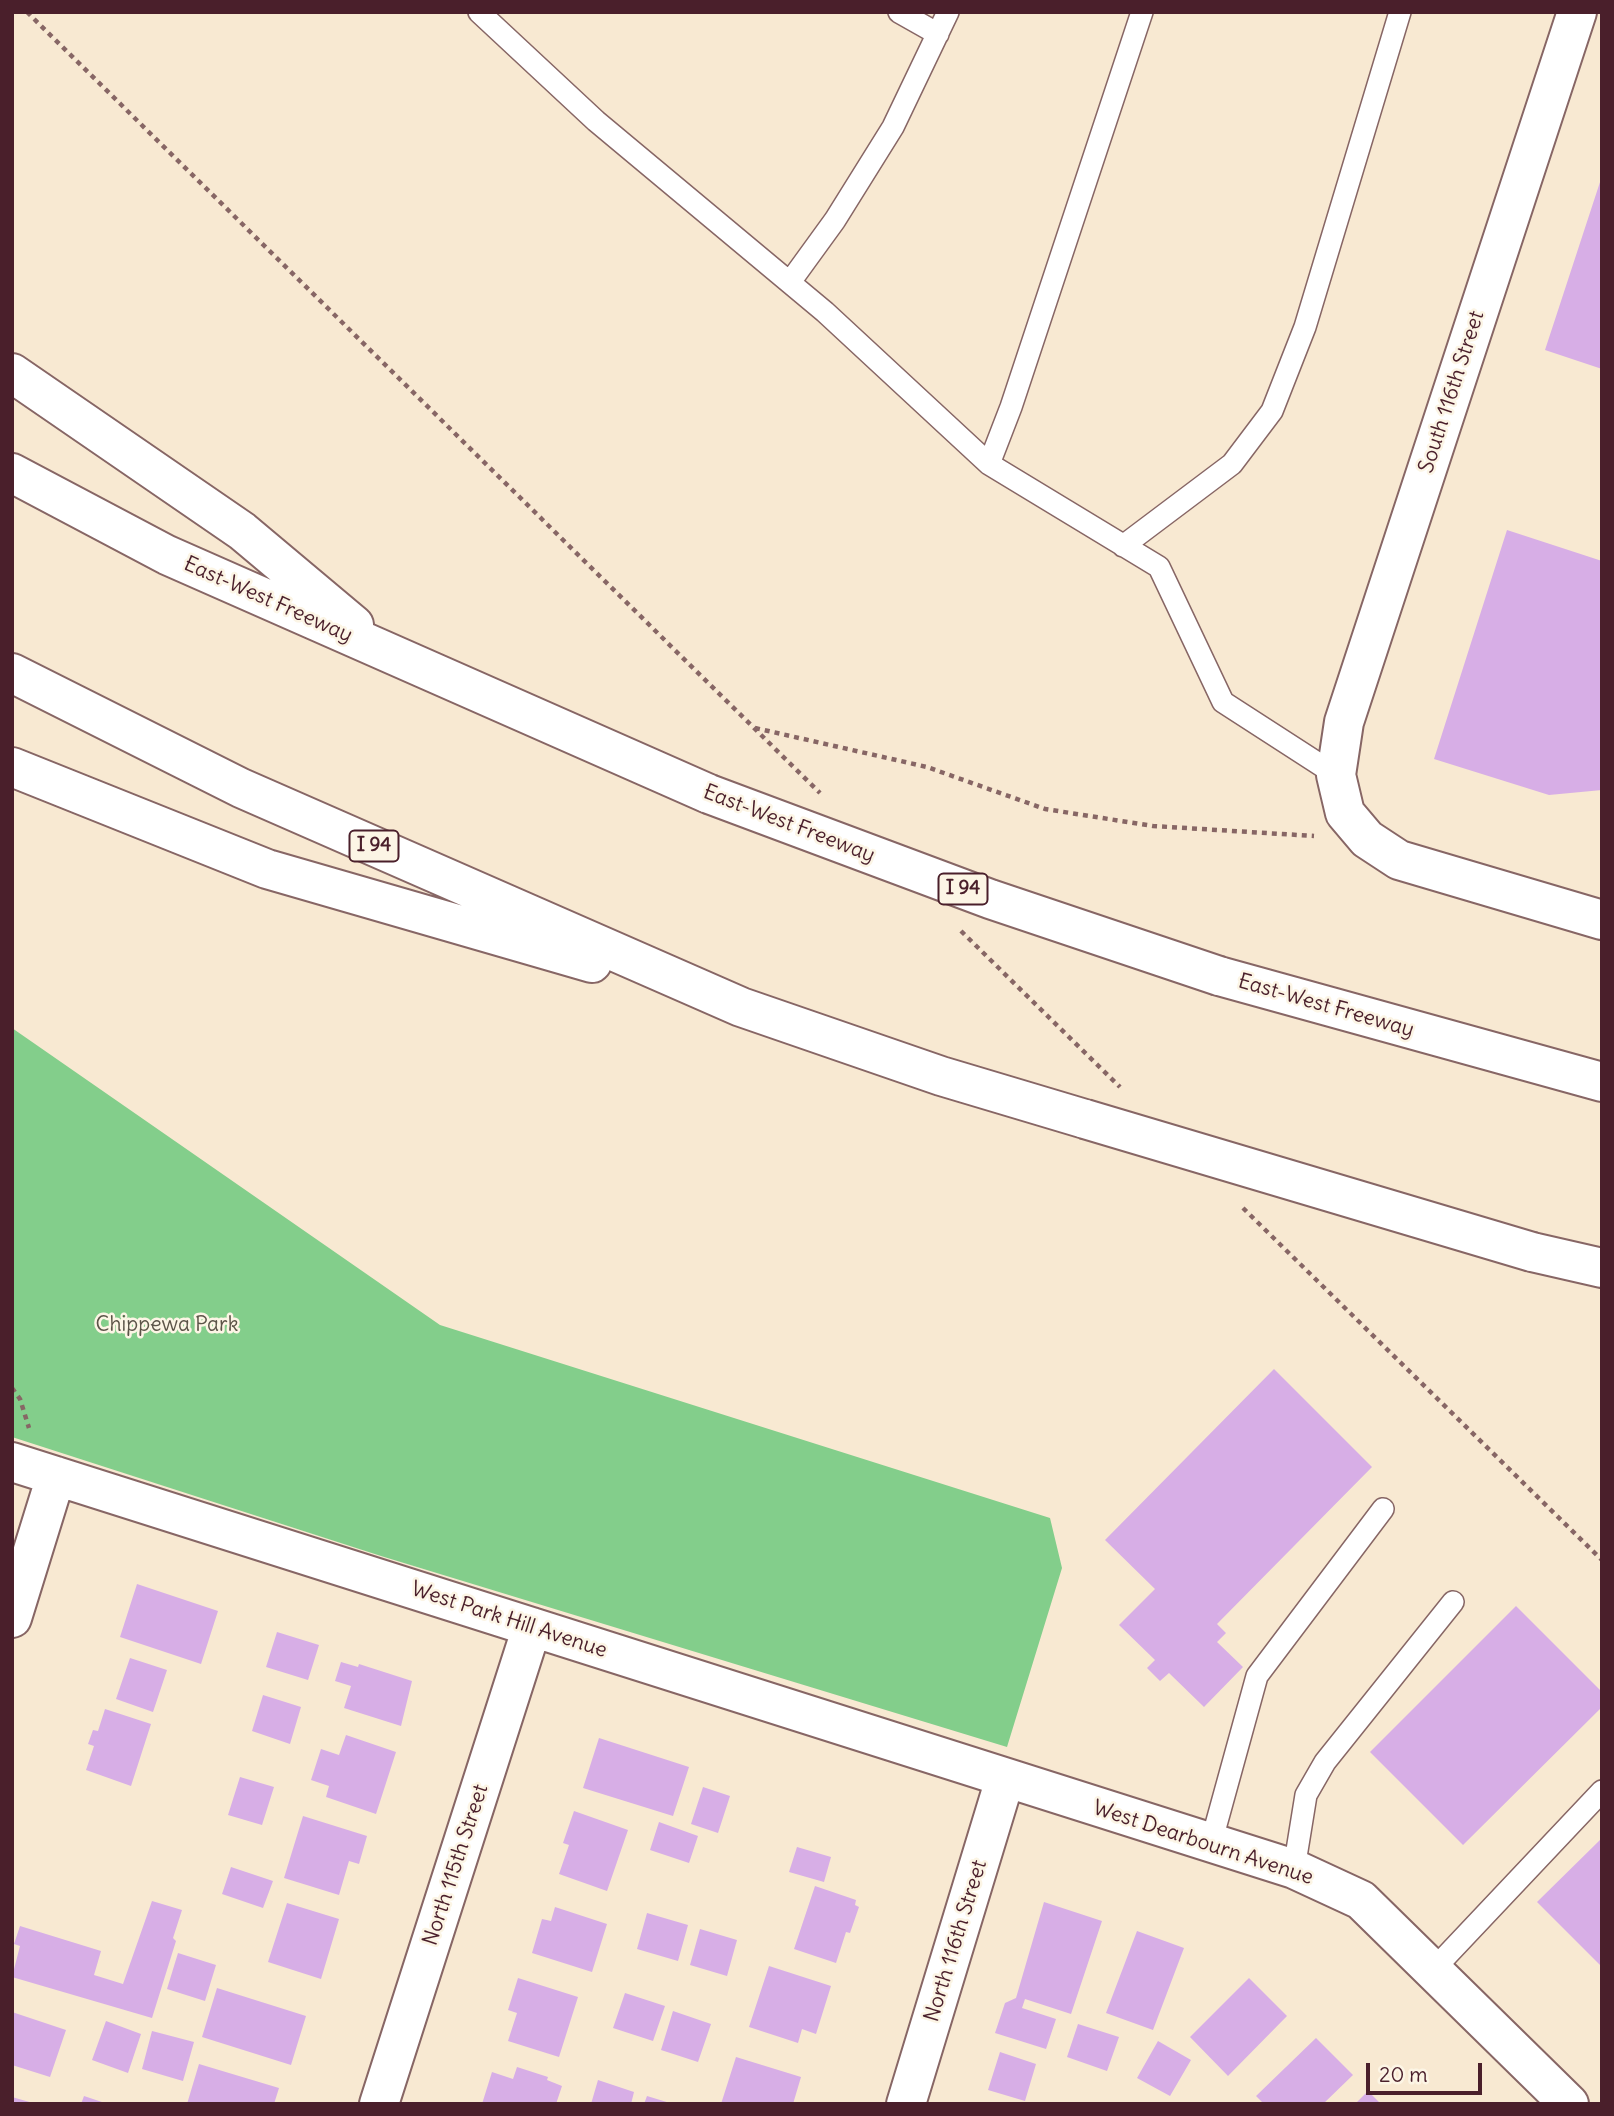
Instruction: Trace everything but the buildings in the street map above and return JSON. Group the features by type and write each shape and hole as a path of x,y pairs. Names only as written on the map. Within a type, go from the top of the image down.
{"main road":[{"name":"South 116th Street","path":"1336,775 1344,722 1577,12"},
{"path":"12,373 242,531 391,655"},
{"name":"East-West Freeway","path":"12,473 167,555 709,794 990,900 1219,976 1602,1082"},
{"name":"I 94","path":"12,673 241,788 741,1007 941,1076 1532,1252 1602,1268"},
{"path":"12,766 267,869 741,1007"},
{"path":"1336,775 1345,813 1367,839 1399,860 1602,920"},
{"name":"West Park Hill Avenue","path":"12,1462 1005,1779"},
{"path":"12,1618 56,1476"},
{"name":"North 115th Street","path":"379,2104 532,1627"},
{"name":"West Dearbourn Avenue","path":"1005,1779 1294,1870 1361,1900 1569,2104"},
{"name":"North 116th Street","path":"906,2104 1005,1779"}],"lane":[{"path":"478,12 596,121 790,282 989,464 1159,567 1223,702 1336,775"},
{"path":"899,12 938,34"},
{"path":"790,282 835,220 893,127 948,12"},
{"path":"989,464 1011,407 1142,12"},
{"path":"1123,546 1232,464 1272,411 1305,327 1399,12"},
{"path":"1211,1843 1257,1676 1383,1509"},
{"path":"1294,1870 1306,1795 1325,1762 1453,1602"},
{"path":"1433,1970 1602,1791"}],"path":[{"path":"27,12 824,797"},
{"path":"754,728 927,767 1045,808 1094,818 1153,826 1367,839"},
{"path":"954,924 1123,1090"},
{"path":"1233,1198 1602,1560"}],"green space":[{"name":"Chippewa Park","path":"12,1028 440,1325 1050,1518 1062,1568 1007,1747 381,1556 12,1437"}]}
